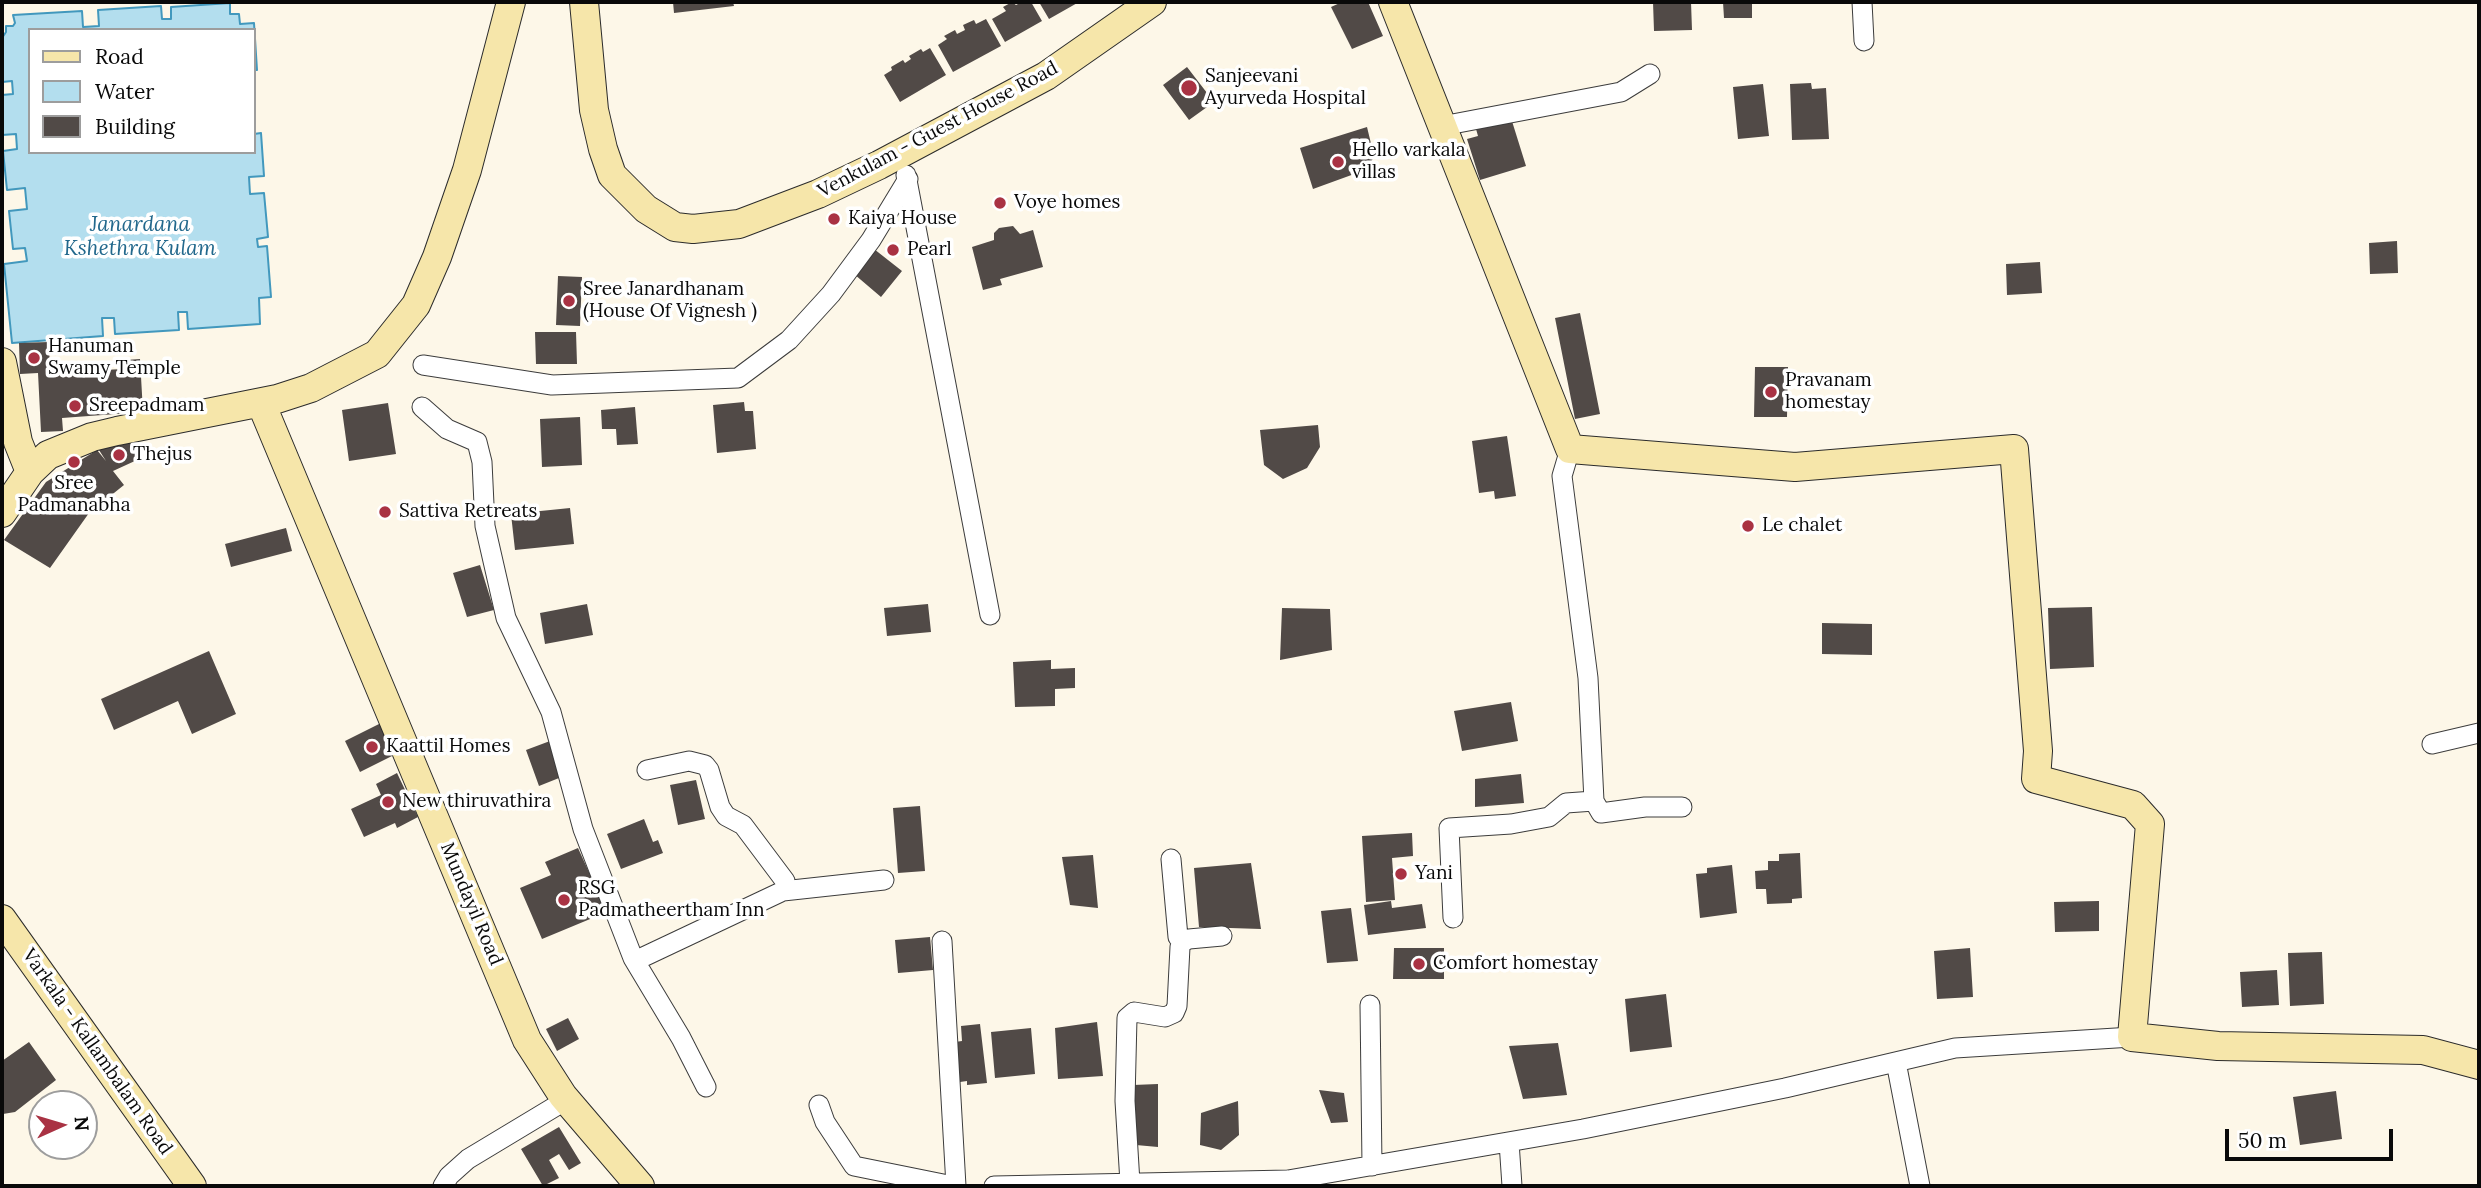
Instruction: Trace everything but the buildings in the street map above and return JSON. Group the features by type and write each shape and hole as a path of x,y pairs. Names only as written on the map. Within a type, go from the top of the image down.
{"main road":[{"path":"2,513 30,472 48,454 92,438 261,403 311,388 377,355 416,305 437,257 467,170 512,2"},
{"name":"Venkulam - Guest House Road","path":"584,2 594,110 612,175 646,209 675,227 693,229 739,224 818,194 879,165 902,167 1046,76 1152,2"},
{"path":"1393,2 1570,449 1796,467 2014,449 2038,751 2036,779 2133,805 2150,824 2132,1037 2218,1046 2423,1050 2479,1065"},
{"path":"2,362 18,442 30,472"},
{"name":"Mundayil Road","path":"261,403 527,1040 566,1100 640,1186"},
{"name":"Varkala - Kallambalam Road","path":"2,919 192,1186"}],"street":[{"path":"1861,2 1864,41"},
{"path":"1442,126 1621,92 1650,74"},
{"path":"423,365 552,384 738,378 789,340 831,294 871,240 902,167"},
{"path":"902,167 990,615"},
{"path":"422,407 447,429 477,442 482,462 485,526 506,618 551,712 583,829 633,958 681,1038 706,1087"},
{"path":"1570,449 1562,476 1588,678 1594,800 1601,813 1645,807 1682,807"},
{"path":"2432,744 2479,733"},
{"path":"647,770 692,761 705,765 720,807 726,816 743,825 785,881 783,891"},
{"path":"1453,918 1449,828 1511,824 1549,817 1566,803 1594,800"},
{"path":"1130,1183 1125,1101 1127,1021 1129,1015 1134,1012 1165,1017 1174,1013 1177,1006 1182,943 1178,937 1171,859"},
{"path":"633,958 639,959 783,891 884,880"},
{"path":"1182,943 1189,939 1222,936"},
{"path":"819,1105 825,1122 855,1166 955,1186 942,941"},
{"path":"1370,1005 1372,1166"},
{"path":"994,1186 1289,1180 1510,1142 1785,1088 1955,1048 2132,1037"},
{"path":"1896,1062 1920,1186"},
{"path":"443,1186 449,1176 468,1159 566,1100"},
{"path":"1510,1142 1512,1186"}],"water":[{"name":"Janardana Kshethra Kulam","path":"230,3 230,14 239,14 240,24 254,23 254,28 28,28 28,154 256,154 256,134 261,133 264,176 249,177 250,194 264,193 268,237 257,239 258,247 267,246 271,297 259,298 260,324 188,329 187,312 178,312 179,330 115,334 114,318 102,318 103,336 12,343 4,264 27,261 25,248 13,249 9,211 27,209 25,188 7,190 3,151 17,149 16,134 2,135 2,95 13,94 12,81 2,82 2,38 6,26 13,26 15,23 13,15 82,11 83,27 99,26 98,10 161,6 162,19 171,19 171,7"}],"place":[{"name":"Sanjeevani Ayurveda Hospital","path":"1189,88"},
{"name":"Hello varkala villas","path":"1338,162"},
{"name":"Voye homes","path":"1000,203"},
{"name":"Kaiya House","path":"834,219"},
{"name":"Pearl","path":"893,250"},
{"name":"Sree Janardhanam (House Of Vignesh )","path":"569,301"},
{"name":"Hanuman Swamy Temple","path":"34,358"},
{"name":"Pravanam homestay","path":"1771,392"},
{"name":"Sreepadmam","path":"75,406"},
{"name":"Thejus","path":"119,455"},
{"name":"Sree Padmanabha","path":"74,462"},
{"name":"Sattiva Retreats","path":"385,512"},
{"name":"Le chalet","path":"1748,526"},
{"name":"Kaattil Homes","path":"372,747"},
{"name":"New thiruvathira","path":"388,802"},
{"name":"Yani","path":"1401,874"},
{"name":"RSG Padmatheertham Inn","path":"564,900"},
{"name":"Comfort homestay","path":"1419,964"}]}
